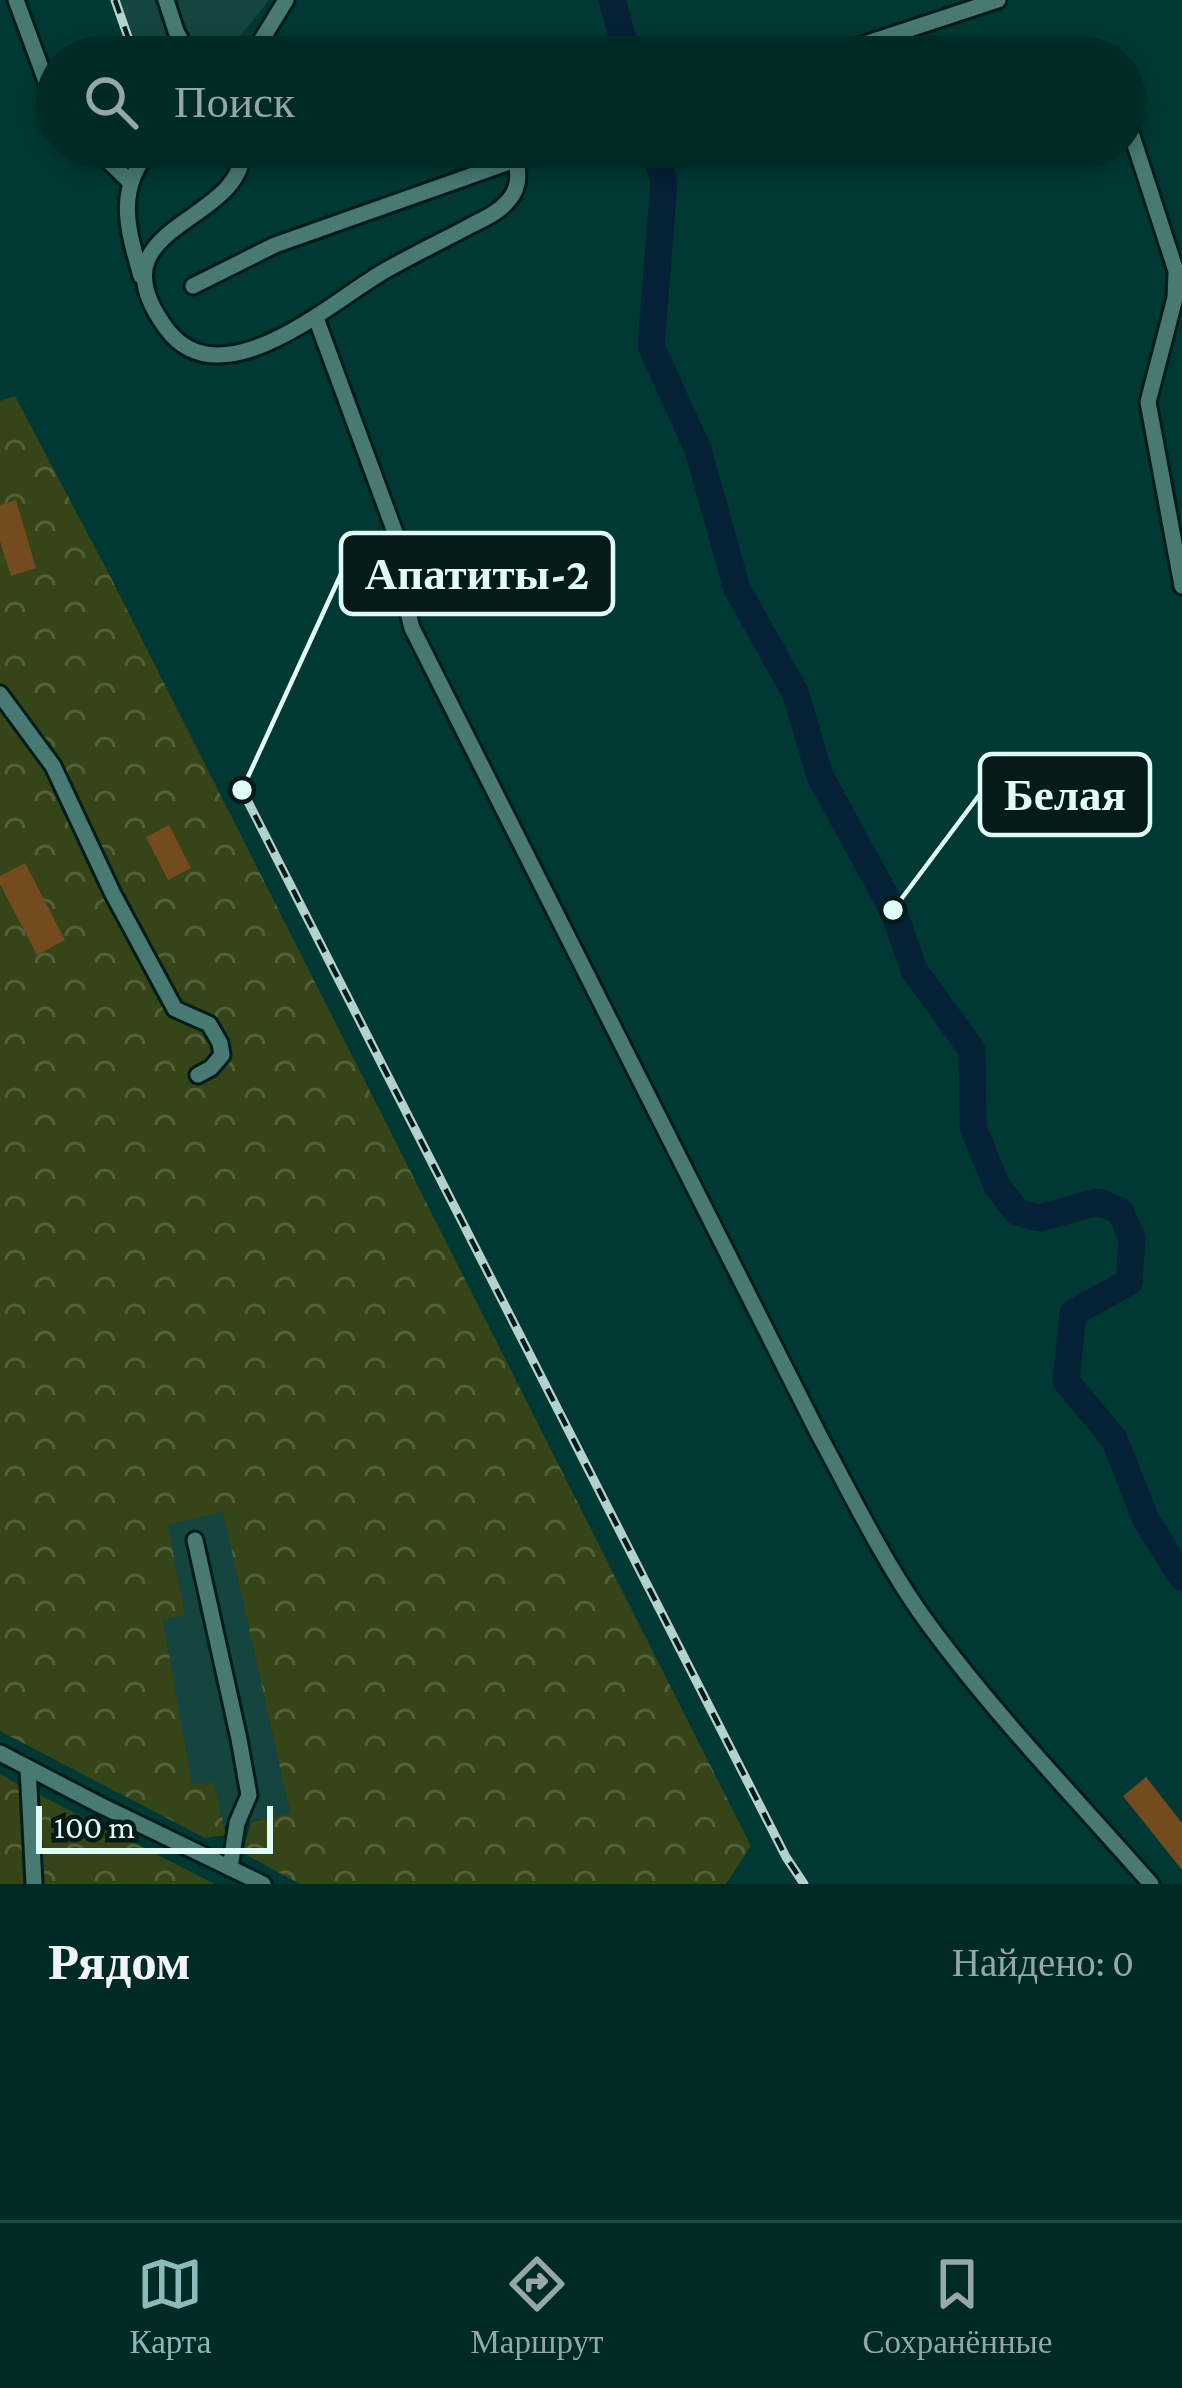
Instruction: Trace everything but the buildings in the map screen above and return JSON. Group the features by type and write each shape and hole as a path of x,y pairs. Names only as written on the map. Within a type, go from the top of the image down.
{"street":[{"path":"16,0 36,54"},
{"path":"166,0 179,36"},
{"path":"264,36 286,0"},
{"path":"888,36 998,0"},
{"path":"116,168 129,181"},
{"path":"138,168 129,181 127,208 143,285 165,327 182,346 227,355 316,318 380,274 499,210 515,191 517,168"},
{"path":"143,285 148,258 164,238 229,186 239,168"},
{"path":"194,286 275,244 490,168"},
{"path":"1143,168 1176,271 1175,298 1148,402 1182,586"},
{"path":"316,318 396,535 412,628 880,1548 954,1657 1151,1884"},
{"path":"0,694 52,766 113,894 176,1009 209,1024 220,1043 222,1055 198,1075"},
{"path":"195,1540 249,1795 237,1823 230,1868"},
{"path":"0,1753 263,1884"},
{"path":"28,1768 34,1884"}],"shaded area":[{"path":"119,0 269,0 241,36 132,36"},
{"path":"223,1512 290,1814 224,1826 214,1782 192,1786 163,1620 185,1615 168,1525"}],"green space":[{"path":"15,396 751,1846 726,1884 300,1884 243,1853 251,1822 290,1813 223,1512 168,1525 185,1615 163,1620 192,1785 214,1782 226,1835 205,1838 0,1731 0,401"},
{"path":"0,1774 12,1781 215,1884 0,1884"}],"waterway":[{"path":"612,0 622,36"},
{"path":"660,168 664,182 651,346 698,450 737,589 795,692 820,776 893,910 914,970 972,1050 973,1128 997,1186 1017,1212 1039,1218 1098,1202 1120,1211 1132,1238 1129,1282 1073,1313 1066,1381 1114,1439 1146,1520 1182,1577"}],"railway":[{"path":"115,0 128,36"},
{"path":"242,790 786,1857 804,1884"}],"place":[{"name":"Апатиты-2","path":"242,790"},
{"name":"Белая","path":"893,910"}]}
